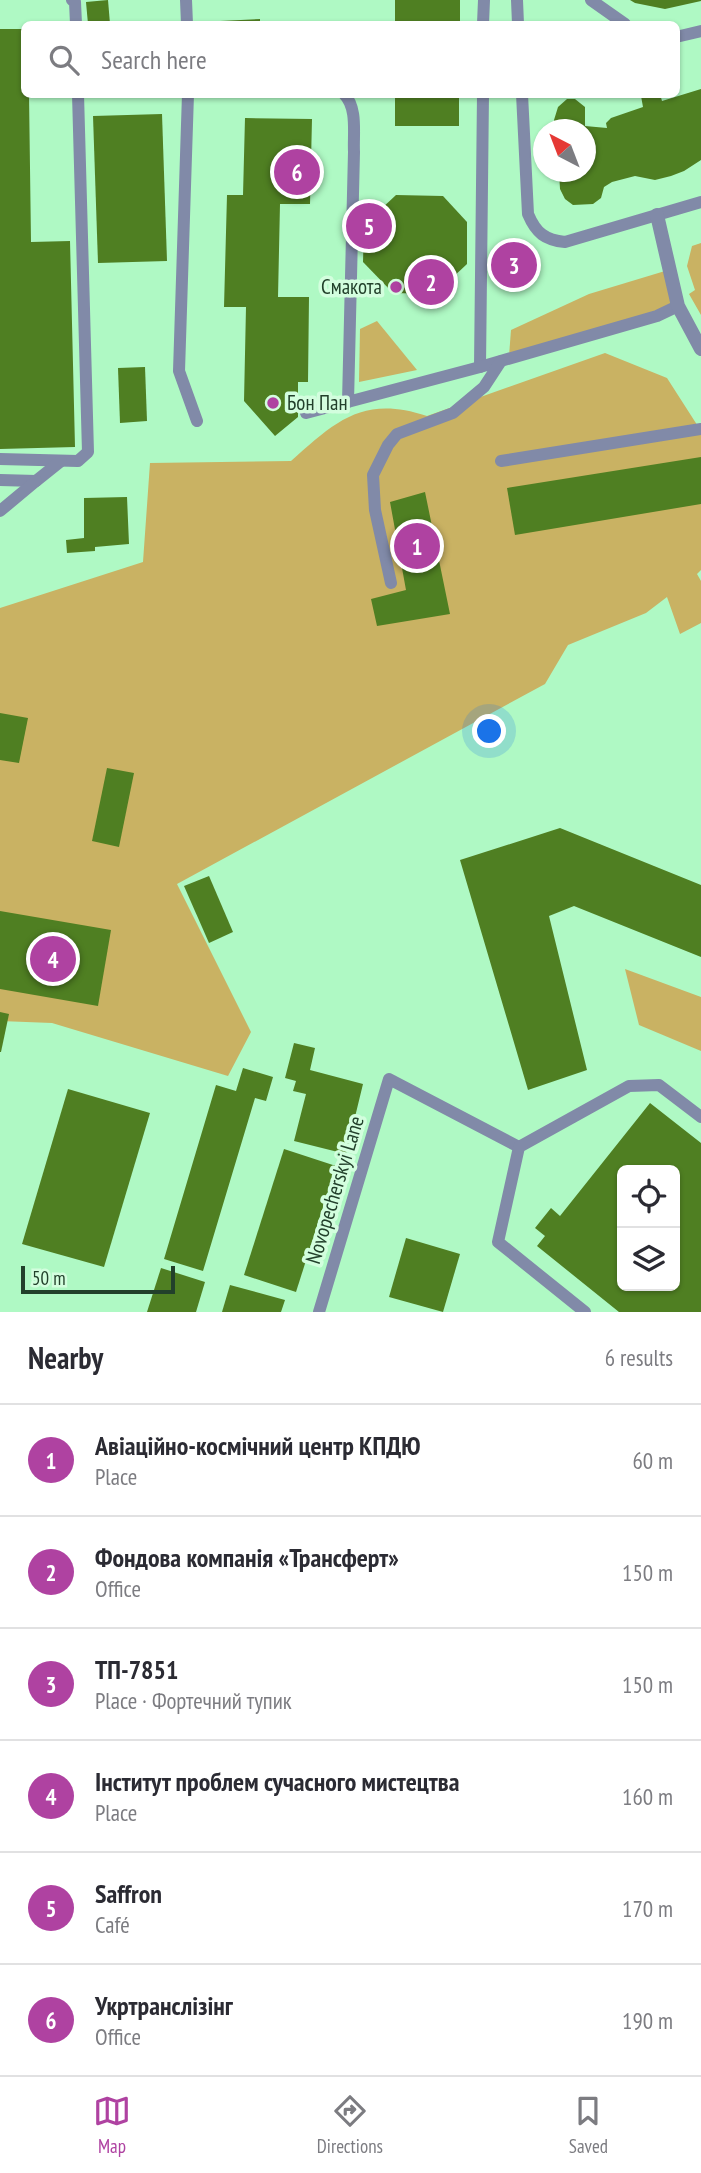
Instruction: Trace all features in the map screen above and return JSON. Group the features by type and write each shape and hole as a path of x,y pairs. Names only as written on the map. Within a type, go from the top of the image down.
{"street":[{"path":"657,215 678,306 701,349"}],"lane":[{"path":"72,0 75,2 76,21"},
{"path":"186,0 187,21"},
{"path":"484,0 484,21"},
{"path":"517,0 518,21"},
{"path":"591,0 621,21"},
{"path":"680,36 701,31"},
{"path":"0,459 78,461 88,452 78,98"},
{"path":"188,98 179,371 197,421"},
{"path":"347,98 353,112 354,152 348,401"},
{"path":"480,367 483,98"},
{"path":"522,98 528,214 535,229 549,241 565,242 701,202"},
{"path":"306,413 501,361 657,316 678,306"},
{"path":"391,583 375,510 373,475 388,445 397,434 453,414 484,387 501,361"},
{"path":"501,461 701,429"},
{"path":"0,511 61,461"},
{"path":"0,480 36,481"},
{"path":"0,498 36,481"},
{"name":"Novopecherskyi Lane","path":"319,1312 389,1079 519,1147"},
{"path":"585,1312 499,1242 519,1147 629,1086 659,1084 701,1117"}],"shaded area":[{"path":"701,243 701,315 689,294 695,290 687,266 692,246"},
{"path":"665,271 673,307 509,356 511,330 589,294"},
{"path":"377,321 417,370 359,382 360,329"},
{"path":"605,353 667,378 701,431 701,570 697,574 701,581 701,623 680,634 667,597 646,613 568,645 545,684 177,884 251,1032 228,1076 52,1023 0,1021 0,608 143,562 150,463 291,461 337,424 368,410 405,410 427,416"},
{"path":"625,969 701,997 701,1051 639,1025"}],"building":[{"path":"108,0 110,21 88,21 86,2"},
{"path":"395,0 460,0 460,21 395,21"},
{"path":"630,0 701,0 701,1 665,9"},
{"path":"260,19 260,21 220,21"},
{"path":"0,29 21,29 21,98 29,98 31,242 70,241 75,447 0,449"},
{"path":"701,89 701,160 684,171 655,180 635,176 612,182 604,187 601,198 593,204 573,205 565,199 560,182 596,182 596,127 607,128 606,123 611,118 643,107 641,98 661,98 662,101 680,98 680,95"},
{"path":"395,98 459,98 459,126 395,126"},
{"path":"567,99 575,99 585,107 585,119 554,119 558,107"},
{"path":"162,114 167,261 98,263 93,116"},
{"path":"245,118 312,119 310,204 280,204 278,297 309,297 308,382 298,382 298,417 275,436 244,401 246,307 224,307 227,195 243,195"},
{"path":"396,195 443,196 467,222 467,264 435,294 393,293 363,262 364,225"},
{"path":"521,244 530,280 507,285 499,249"},
{"path":"145,367 147,421 120,423 118,368"},
{"path":"701,457 701,504 515,535 507,488"},
{"path":"425,492 450,614 377,626 371,599 406,590 390,502"},
{"path":"127,497 129,544 67,553 66,540 84,538 84,498"},
{"path":"0,713 28,718 19,763 0,760"},
{"path":"107,768 134,773 119,847 92,841"},
{"path":"560,828 701,885 701,957 574,906 549,916 587,1070 528,1090 460,860"},
{"path":"209,876 233,932 209,943 184,886"},
{"path":"0,911 111,930 98,1006 0,989"},
{"path":"0,1012 9,1014 1,1052 0,1052"},
{"path":"294,1043 315,1048 310,1070 363,1084 346,1154 294,1141 306,1094 293,1091 296,1081 285,1078"},
{"path":"243,1068 273,1077 266,1101 255,1098 203,1271 164,1259 216,1085 236,1091"},
{"path":"68,1089 150,1113 104,1267 22,1244"},
{"path":"650,1103 701,1143 701,1312 619,1312 537,1246 545,1236 535,1228 551,1208 560,1216"},
{"path":"284,1149 336,1166 296,1292 244,1275"},
{"path":"406,1238 460,1254 443,1312 389,1297"},
{"path":"161,1268 205,1282 196,1312 147,1312"},
{"path":"230,1285 285,1300 281,1312 222,1312"}],"place":[{"name":"Укртранслізінг","path":"297,172"},
{"name":"Saffron","path":"369,226"},
{"name":"ТП-7851","path":"514,265"},
{"name":"Фондова компанія «Трансферт»","path":"431,282"},
{"name":"Смакота","path":"396,287"},
{"name":"Бон Пан","path":"273,403"},
{"name":"Авіаційно-космічний центр КПДЮ","path":"417,546"},
{"name":"Інститут проблем сучасного мистецтва","path":"53,959"}]}
